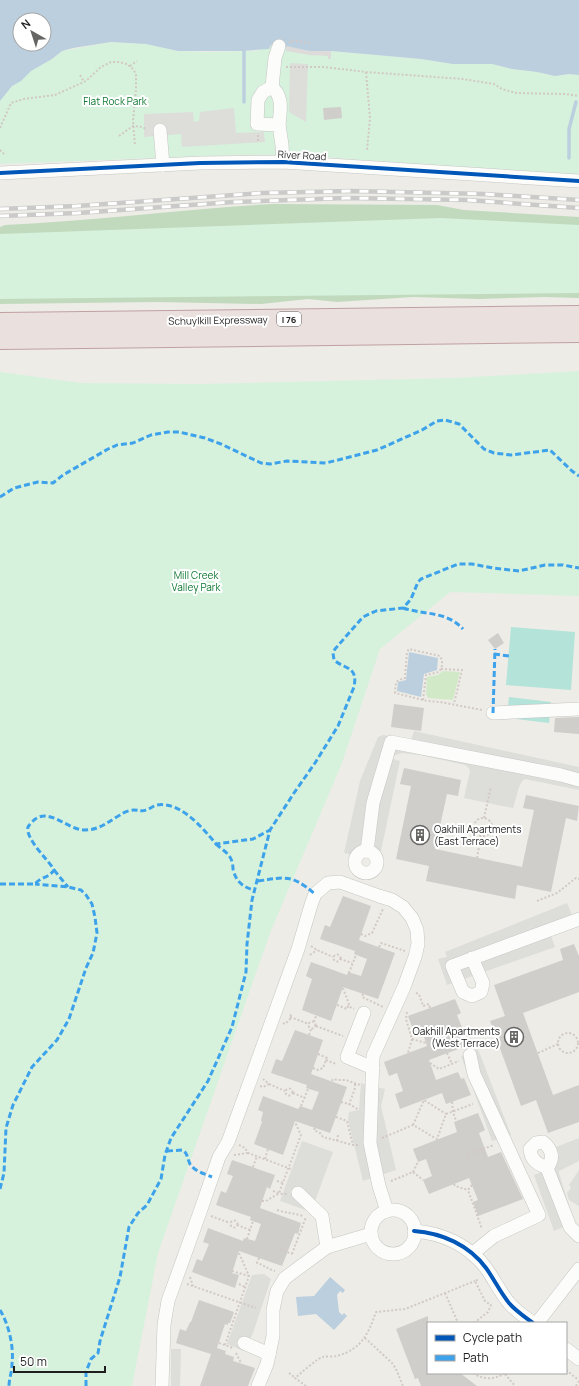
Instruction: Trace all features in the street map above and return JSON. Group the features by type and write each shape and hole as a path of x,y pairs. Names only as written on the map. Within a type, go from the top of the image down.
{"highway":[{"name":"Schuylkill Expressway","path":"0,323 579,316"},
{"name":"Schuylkill Expressway","path":"0,339 579,332"}],"street":[{"path":"272,88 274,67 284,46"},
{"path":"272,88 278,93 281,101 279,125 283,162"},
{"path":"272,88 263,92 258,100 257,124 279,125"},
{"path":"154,130 163,165"},
{"name":"River Road","path":"0,173 224,162 283,162 579,181"},
{"path":"493,713 579,709"},
{"path":"367,851 373,803 391,742 561,775 579,780"},
{"path":"162,1386 164,1325 168,1301 219,1157 228,1142 273,1019 298,949 315,894 328,883 340,882 392,900 403,907 412,918 417,930 418,944 416,954 404,987 373,1056 370,1143 386,1211"},
{"path":"472,958 579,919"},
{"path":"364,1013 347,1057 373,1068"},
{"path":"470,1055 474,1074 539,1215 494,1236 472,1254"},
{"path":"547,1168 570,1227 579,1236"},
{"path":"298,1193 322,1216 327,1246"},
{"path":"396,1210 405,1214 412,1221 414,1231 414,1236 409,1246 400,1253 394,1254 383,1252 378,1249 372,1239 371,1234 374,1220 378,1216 386,1211 396,1210"},
{"path":"414,1231 429,1232 441,1235 452,1240 472,1254 485,1267 500,1292 510,1304 532,1322"},
{"path":"258,1386 267,1364 273,1336 273,1310 277,1291 288,1276 327,1246 371,1234"},
{"path":"538,1322 579,1269"},
{"path":"239,1345 269,1354"},
{"path":"567,1350 579,1359"}],"path":[{"path":"284,46 291,40 310,44"},
{"path":"130,67 137,61"},
{"path":"0,128 11,103 24,99 55,95 84,82 102,67 111,62 119,62 127,64 136,74 133,126 135,146"},
{"path":"274,67 324,66 366,72 463,79 494,84 502,89 516,93 565,94 579,96"},
{"path":"366,72 370,118 367,150"},
{"path":"80,75 84,82"},
{"path":"119,136 133,126 154,130"},
{"path":"0,150 4,154"},
{"path":"441,669 442,660 440,656 409,649 407,652 405,678 396,682 395,693 423,700 454,704 493,713"},
{"path":"423,700 426,675 439,672 441,669 462,670 454,704"},
{"path":"484,818 492,787"},
{"path":"484,818 490,821 492,829 487,836 481,836 476,834 474,826 479,819 484,818"},
{"path":"477,858 481,836"},
{"path":"537,901 557,893 576,878 579,878"},
{"path":"361,934 365,936 372,933 387,898"},
{"path":"379,947 381,943 416,954"},
{"path":"310,955 317,950 333,957 336,961 339,961 340,959 353,964"},
{"path":"333,957 338,954 340,959"},
{"path":"349,972 356,955"},
{"path":"404,987 419,994 423,1006 429,1004 430,1008"},
{"path":"343,988 350,1007 364,1013"},
{"path":"363,994 362,997 393,1011"},
{"path":"337,1005 347,1009 348,1006 350,1007"},
{"path":"408,1053 412,1039 406,1019 409,1005"},
{"path":"316,1016 314,1022 316,1026 354,1040"},
{"path":"290,1017 309,1024 314,1022"},
{"path":"309,1024 311,1029 309,1035"},
{"path":"311,1029 316,1026"},
{"path":"410,1033 421,1028"},
{"path":"538,1053 558,1044 560,1038 565,1033 574,1034 578,1039 577,1048 572,1052 563,1051 558,1044"},
{"path":"412,1039 426,1043"},
{"path":"447,1053 452,1064"},
{"path":"318,1054 327,1058 326,1060 340,1065 347,1057"},
{"path":"430,1063 439,1069 470,1055"},
{"path":"312,1068 318,1070 323,1068 326,1060"},
{"path":"332,1081 333,1079 346,1080 361,1085"},
{"path":"269,1084 285,1090 291,1088 292,1093"},
{"path":"349,1104 355,1084"},
{"path":"301,1106 308,1088"},
{"path":"285,1090 287,1095 292,1093 305,1098"},
{"path":"315,1128 314,1130 320,1133 323,1137 337,1141 353,1145 370,1143 413,1125 424,1100 446,1114 486,1099"},
{"path":"341,1102 349,1104 357,1110 371,1115"},
{"path":"452,1102 456,1121"},
{"path":"413,1125 437,1139 446,1114"},
{"path":"336,1117 347,1122 353,1145"},
{"path":"262,1201 266,1201 278,1194 290,1168 301,1135 295,1122"},
{"path":"337,1141 338,1135"},
{"path":"469,1154 505,1141"},
{"path":"265,1159 268,1149"},
{"path":"482,1149 486,1158"},
{"path":"465,1150 469,1154"},
{"path":"248,1153 290,1168"},
{"path":"468,1158 469,1154"},
{"path":"253,1167 257,1156"},
{"path":"379,1186 414,1172 418,1162"},
{"path":"414,1172 423,1180"},
{"path":"278,1181 283,1183"},
{"path":"454,1184 455,1186 468,1190"},
{"path":"468,1190 472,1185"},
{"path":"468,1190 487,1242"},
{"path":"278,1210 293,1212 324,1225"},
{"path":"292,1254 306,1217"},
{"path":"224,1220 230,1223 233,1227 237,1225 250,1230"},
{"path":"230,1223 235,1220 237,1225"},
{"path":"247,1239 253,1221"},
{"path":"225,1345 249,1276 239,1252"},
{"path":"259,1258 257,1263 264,1265 268,1269 281,1273 284,1272 288,1276"},
{"path":"232,1271 249,1276"},
{"path":"192,1272 190,1278 193,1286"},
{"path":"295,1378 322,1357 336,1356 346,1353 365,1338 370,1330 376,1312 405,1309 490,1274"},
{"path":"176,1280 256,1308"},
{"path":"475,1281 485,1300 491,1305 488,1312 475,1322"},
{"path":"239,1284 245,1287"},
{"path":"445,1293 458,1322"},
{"path":"365,1338 392,1363 403,1386"},
{"path":"239,1345 241,1364"},
{"path":"567,1371 579,1380 576,1386"},
{"path":"289,1373 306,1386"},
{"path":"475,1374 480,1377 492,1379 503,1374"},
{"path":"506,1374 515,1386"}],"green space":[{"name":"Flat Rock Park","path":"111,42 146,44 178,51 206,52 256,51 271,45 309,51 331,51 421,59 453,64 492,64 555,76 569,74 579,75 579,174 518,172 310,156 236,155 0,164 0,75 31,71 52,59 62,51"},
{"path":"272,204 437,205 464,210 579,217 579,298 545,297 479,299 413,297 337,302 308,299 261,304 157,302 0,304 0,227 5,225 72,221"},
{"path":"441,218 579,225 579,293 0,299 0,234"},
{"name":"Mill Creek Valley Park","path":"579,371 579,596 450,592 380,649 342,763 270,933 158,1253 132,1386 0,1386 0,372 81,383 200,384 455,378"},
{"path":"443,671 460,672 453,700 428,698 426,694 427,677 438,675"}],"shaded area":[{"path":"0,0 579,0 579,75 569,74 555,76 492,64 453,64 421,59 331,51 309,51 271,45 269,49 242,51 178,51 146,44 111,42 62,51 52,59 31,71 21,81 12,86 0,101"},
{"path":"290,63 308,64 306,122 289,112"},
{"path":"234,108 236,133 264,132 265,142 182,147 181,134 144,137 144,114 193,112 194,122 199,121 200,112"},
{"path":"511,627 575,632 571,690 506,685"},
{"path":"409,652 438,658 437,670 424,674 421,697 397,691 398,682 406,680"},
{"path":"509,697 551,702 549,723 507,718"},
{"path":"414,731 579,767 579,790 525,779 519,787 513,808 464,798 470,771 465,765 420,755 401,753 395,755 393,759 400,761 381,851 372,848 354,855 344,853 360,781 378,737 383,735 411,740"},
{"path":"567,903 577,927 551,936 555,947 447,985 438,959 447,957 445,952"},
{"path":"478,1049 511,1135 492,1141 461,1056"},
{"path":"361,1083 385,1089 381,1106 396,1170 363,1181 348,1120 349,1112 359,1110"},
{"path":"579,1138 579,1161 559,1171 574,1222 554,1231 534,1175 542,1172 559,1155 556,1147"},
{"path":"302,1141 333,1152 311,1212 280,1201"},
{"path":"579,1170 579,1206 569,1200 567,1193 571,1188 569,1185"},
{"path":"264,1274 271,1279 253,1333 244,1351 227,1344 252,1275"},
{"path":"330,1277 345,1290 343,1293 340,1291 337,1295 339,1312 342,1315 344,1313 347,1316 334,1330 316,1314 298,1316 296,1297 314,1296"},
{"path":"171,1349 181,1349 180,1386 171,1386"}],"pier":[{"path":"287,46 309,51 331,51 331,59 328,59 328,56 309,55 286,51"}],"building":[{"path":"341,107 342,118 324,120 323,108"},
{"path":"498,633 504,643 495,649 488,640"},
{"path":"394,704 424,708 421,731 391,727"},
{"path":"579,717 579,734 554,732 555,718"},
{"name":"Oakhill Apartments (East Terrace)","path":"404,768 461,780 458,796 447,794 435,849 522,867 534,810 523,808 526,795 579,806 577,821 566,818 551,892 517,885 515,899 426,881 429,866 396,859 411,786 400,784"},
{"path":"343,896 371,906 359,940 395,953 378,999 343,987 331,1021 302,1010 312,979 306,976 311,962 347,975 348,972 361,976 367,959 354,954 355,951 320,939 325,925 330,927"},
{"name":"Oakhill Apartments (West Terrace)","path":"574,944 579,956 579,992 523,1013 553,1095 579,1085 579,1122 548,1133 536,1100 521,1106 490,1021 505,1016 494,985 563,960 560,949"},
{"path":"455,999 461,1013 457,1015 469,1045 429,1060 436,1080 458,1072 461,1079 464,1078 471,1095 446,1104 442,1093 400,1109 395,1094 403,1091 397,1073 389,1076 384,1062 427,1046 420,1025 412,1027 408,1016"},
{"path":"295,1030 323,1040 311,1074 347,1087 330,1133 295,1121 283,1155 254,1144 262,1122 263,1112 258,1110 263,1096 298,1109 300,1106 312,1110 319,1092 306,1088 307,1085 271,1073 276,1059 282,1061"},
{"path":"478,1113 485,1130 479,1133 488,1157 501,1152 523,1199 478,1216 473,1202 478,1200 469,1178 429,1194 423,1180 432,1176 426,1159 418,1162 413,1149 457,1132 454,1122"},
{"path":"232,1160 275,1175 270,1189 267,1187 260,1208 301,1223 298,1234 295,1233 282,1266 239,1251 232,1273 239,1275 235,1288 192,1272 197,1259 202,1261 209,1244 203,1242 208,1228 243,1241 244,1238 255,1241 261,1224 250,1220 251,1217 216,1205 221,1191 226,1193 233,1176 227,1174"},
{"path":"199,1300 234,1312 230,1323 228,1323 228,1325 225,1324 217,1348 226,1351 225,1354 234,1357 233,1361 255,1368 248,1386 200,1386 211,1354 176,1343 180,1329 186,1331 191,1322"},
{"path":"428,1316 427,1374 461,1374 477,1386 421,1386 418,1378 415,1379 396,1329"}],"waterway":[{"path":"244,47 244,102"},
{"path":"569,158 569,129 576,102"}],"railway":[{"path":"0,209 77,206 262,193 352,191 484,194 579,200"},
{"path":"0,216 78,213 233,202 346,198 467,200 579,208"}],"marked path":[{"path":"0,497 14,488 38,482 53,483 63,475 117,445 133,443 151,435 168,432 179,432 205,438 261,463 270,464 287,461 326,463 377,450 422,430 437,421 445,420 459,424 484,449 494,453 511,455 550,450 579,476"},
{"path":"86,1386 86,1372 91,1359 98,1353 100,1341 120,1277 129,1227 138,1213 147,1205 161,1179 165,1155 171,1138 208,1081 232,1027 246,972 247,944 252,900 270,830 338,726 354,687 355,680 353,672 334,660 333,653 335,649 363,617 376,611 403,608 411,599 418,582 421,579 458,564 472,564 519,571 545,565 563,565 579,568"},
{"path":"403,608 443,616 457,623 463,629"},
{"path":"493,713 495,649"},
{"path":"494,654 509,656"},
{"path":"0,884 35,884 39,880 50,875 54,870 37,848 28,832 28,827 30,824 40,817 52,817 72,827 90,830 103,825 127,811 143,811 157,805 166,805 174,807 190,817 216,844 253,839 270,830"},
{"path":"216,844 230,857 234,874 238,881 246,887 254,890"},
{"path":"54,870 68,887"},
{"path":"258,881 288,878 300,883 315,894"},
{"path":"0,1189 4,1173 6,1128 13,1105 32,1067 57,1040 69,1019 86,968 93,953 97,933 92,904 81,890 68,887 35,884"},
{"path":"167,1151 183,1150 194,1169 212,1177"},
{"path":"0,1310 6,1322 11,1343 12,1370 9,1386"}],"cycle path":[{"path":"0,173 200,163 283,162 579,181"},
{"path":"414,1231 435,1234 454,1242 472,1253 486,1268 509,1303 532,1322"}],"place":[{"name":"Oakhill Apartments (East Terrace)","path":"420,835"},
{"name":"Oakhill Apartments (West Terrace)","path":"514,1037"}]}
